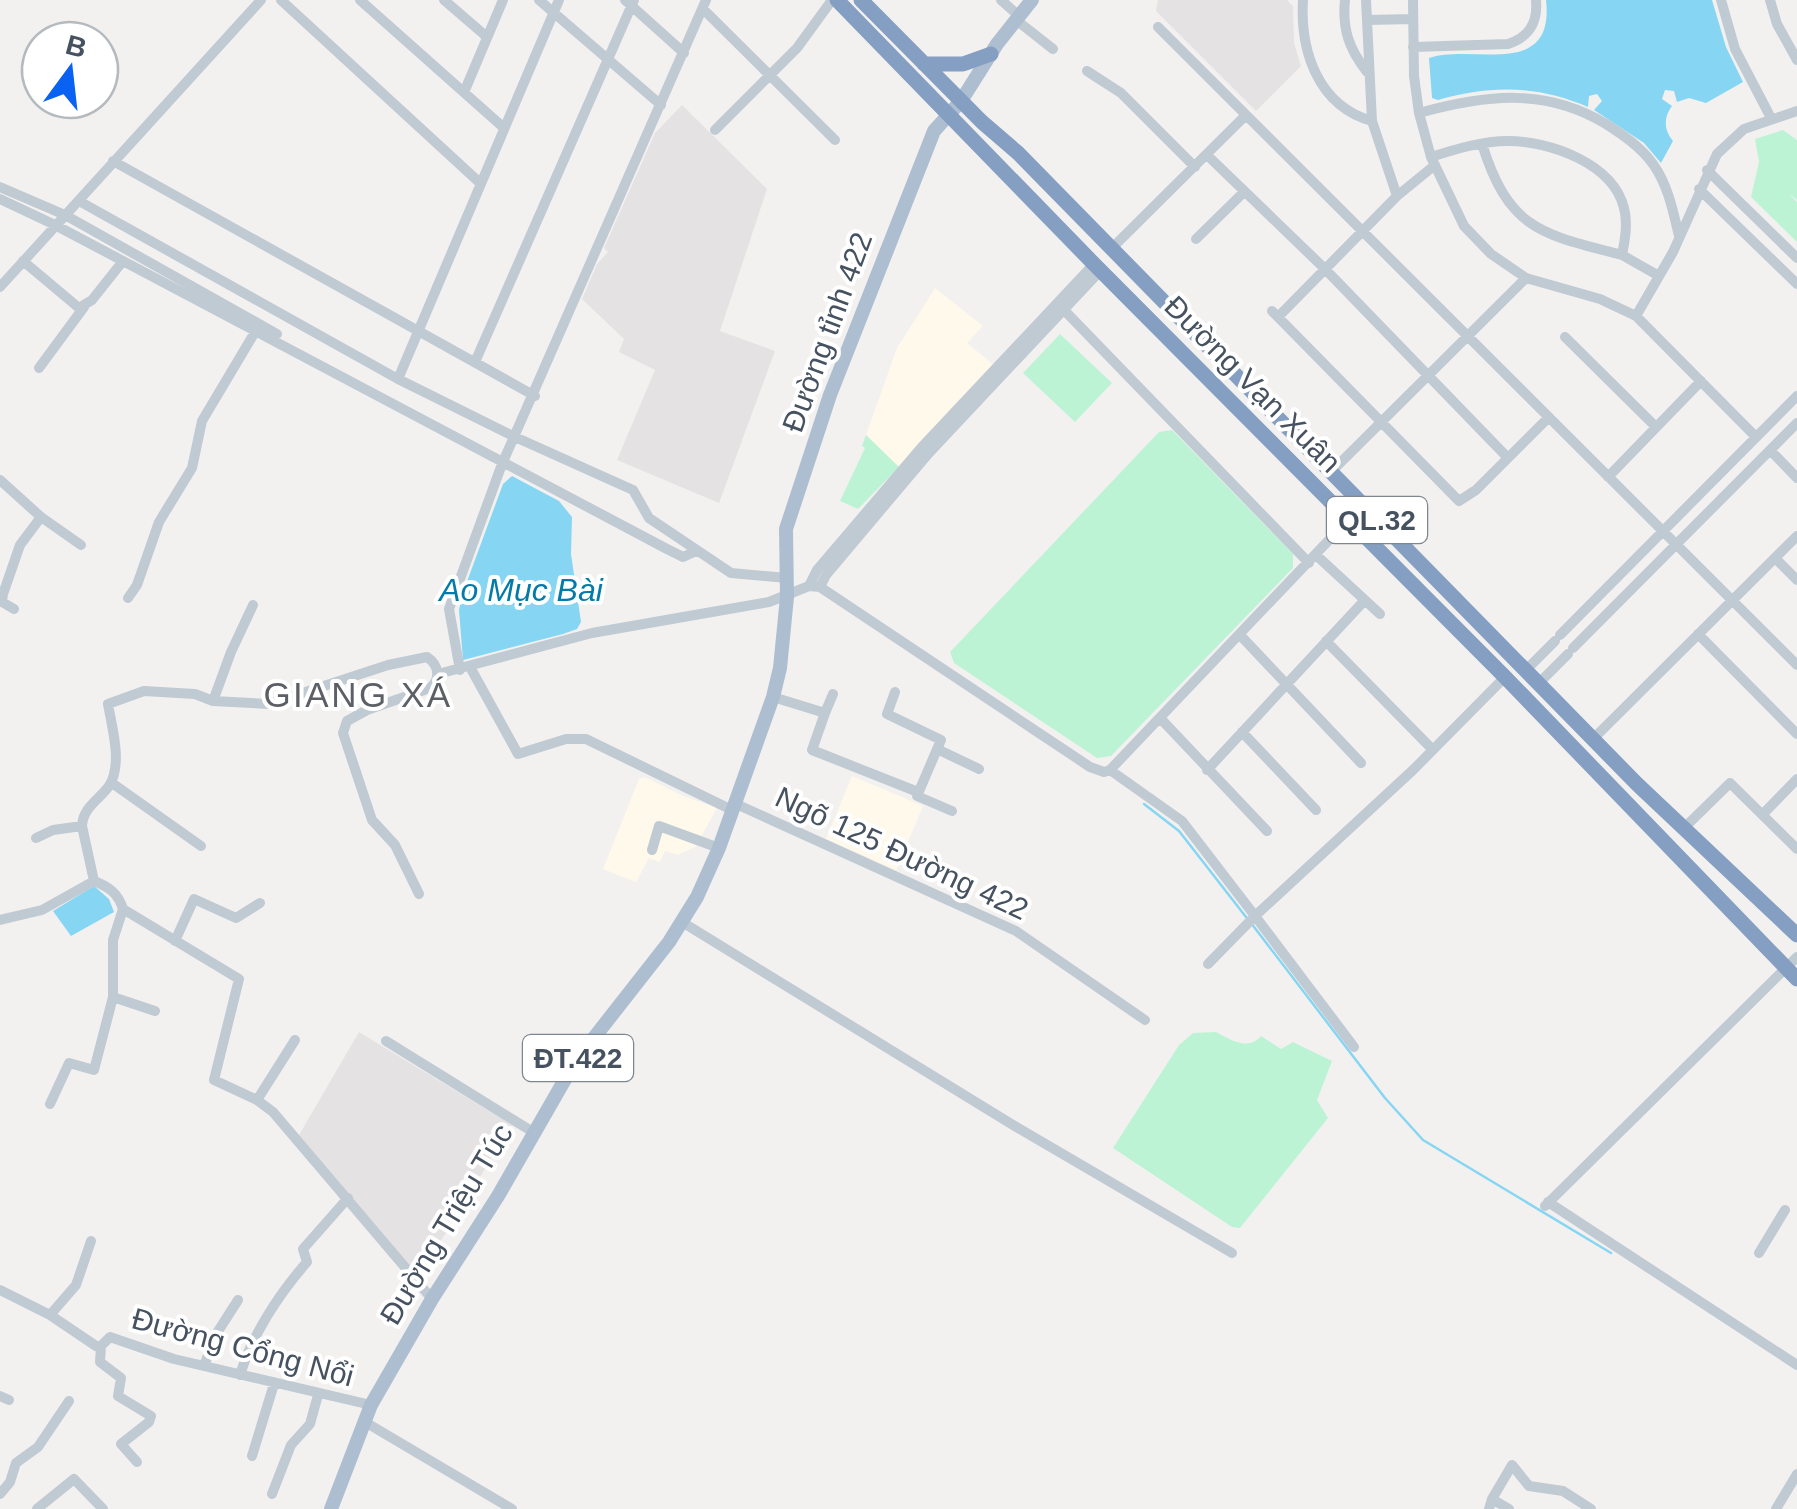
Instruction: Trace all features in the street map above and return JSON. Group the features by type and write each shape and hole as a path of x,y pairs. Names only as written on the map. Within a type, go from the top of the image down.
{"highway":[{"name":"Đường Vạn Xuân","path":"834,0 1794,969"},
{"name":"Đường Vạn Xuân","path":"861,0 1018,153 1592,739 1797,935"},
{"path":"924,64 963,64 991,54"},
{"path":"1222,392 1236,376"}],"main road":[{"name":"ĐT.422","path":"961,101 1032,0"},
{"name":"Đường tỉnh 422","path":"787,598 786,529 830,395 934,132 961,101"},
{"name":"Đường Triệu Túc","path":"331,1509 371,1406 432,1299 498,1196 575,1062 670,942 697,897 719,848 773,697 787,598"}],"street":[{"path":"0,287 261,0"},
{"path":"280,0 480,184"},
{"path":"360,0 504,128"},
{"path":"444,0 487,37"},
{"path":"465,90 503,0"},
{"path":"539,0 662,104"},
{"path":"398,379 559,0"},
{"path":"715,130 797,48 834,0"},
{"path":"1001,0 1053,49"},
{"path":"1304,0 1306,49 1320,83 1348,112 1372,121"},
{"path":"1346,0 1344,18 1350,46 1368,73"},
{"path":"1366,0 1372,121 1397,196"},
{"path":"1413,0 1419,114 1433,161 1464,226 1492,254 1526,278 1600,299 1636,316 1756,437"},
{"path":"1414,47 1508,44 1519,40 1535,21 1536,0"},
{"path":"1721,0 1734,49 1771,118"},
{"path":"1770,0 1776,24 1797,60"},
{"path":"476,362 630,2 684,54"},
{"path":"465,668 449,609 502,464 704,4 835,140"},
{"path":"1367,20 1413,18"},
{"path":"1158,26 1797,664"},
{"path":"1087,72 1121,93 1195,167"},
{"path":"1419,114 1478,98 1516,96 1551,101 1583,112 1632,142 1653,163 1668,196 1679,236"},
{"path":"1636,316 1679,236 1707,170 1732,138 1771,118 1797,111"},
{"path":"1110,250 1246,115"},
{"path":"1482,144 1501,194 1527,222 1562,240 1622,255 1659,276"},
{"path":"1548,417 1476,490 1459,501 1275,314 1433,161 1482,144 1534,144 1569,155 1603,174 1624,209 1622,255"},
{"path":"1207,155 1325,269 1508,458"},
{"path":"113,160 535,396"},
{"path":"1707,170 1797,258"},
{"path":"0,187 65,215 277,334"},
{"path":"1699,188 1797,284"},
{"path":"1196,239 1244,192"},
{"path":"0,199 642,536 684,557 696,551"},
{"path":"79,201 398,379 515,438 634,490 649,518 731,573 786,578"},
{"path":"23,261 75,306 85,306"},
{"path":"39,368 123,261"},
{"path":"438,674 592,633 787,598 815,586 928,454 1064,310 1097,267"},
{"path":"815,586 817,570 921,448 1097,267"},
{"path":"1330,472 1526,278"},
{"path":"1064,310 1313,559 1380,614"},
{"path":"128,598 137,585 160,522 192,468 202,421 255,332"},
{"path":"1565,337 1656,426"},
{"path":"1608,477 1701,382"},
{"path":"1526,670 1797,396"},
{"path":"1540,682 1797,424"},
{"path":"1770,450 1797,478"},
{"path":"0,480 41,517 81,544"},
{"path":"14,609 2,602 3,594 20,545 41,517"},
{"path":"642,536 649,518"},
{"path":"815,586 1090,767 1104,772 1349,520"},
{"path":"1592,739 1797,536"},
{"path":"1775,558 1797,580"},
{"path":"1207,770 1364,600"},
{"path":"213,700 253,605"},
{"path":"1698,634 1797,734"},
{"path":"1240,635 1361,763"},
{"path":"1326,642 1432,750"},
{"path":"94,881 82,817 112,782 116,748 108,704 144,691 269,704 421,657 434,661 437,682 367,710 344,726 372,820 395,845 419,894"},
{"name":"Ngõ 125 Đường 422","path":"465,668 518,754 566,739 586,739 617,752 1016,931 1145,1020"},
{"path":"1208,964 1505,678"},
{"path":"895,692 887,714 940,740 917,796 952,811"},
{"path":"833,694 812,750 918,792"},
{"path":"773,697 825,714"},
{"path":"1160,718 1267,831"},
{"path":"1242,732 1316,810"},
{"path":"936,749 979,769"},
{"path":"1110,770 1182,820 1354,1047"},
{"path":"1762,814 1797,779"},
{"path":"112,782 200,846"},
{"path":"1684,828 1730,783 1797,848"},
{"path":"36,838 54,830 82,826"},
{"path":"652,850 659,826 719,848"},
{"path":"50,1104 68,1063 94,1070 113,997 114,940 123,908 110,888 94,881"},
{"path":"0,920 42,910 94,881"},
{"path":"176,941 194,899 236,918 260,903"},
{"path":"123,908 239,979 214,1080 257,1100 295,1136 432,1299"},
{"path":"682,922 1013,1125 1232,1253"},
{"path":"1794,969 1546,1204 1797,1365"},
{"path":"113,997 155,1011"},
{"path":"257,1100 295,1040"},
{"path":"386,1041 533,1132"},
{"path":"240,1375 254,1340 288,1283 307,1262 303,1250 348,1198"},
{"path":"1758,1253 1785,1210"},
{"path":"50,1315 76,1285 90,1241"},
{"name":"Đường Cổng Nổi","path":"0,1290 50,1315 91,1344 101,1346 110,1338 204,1366 371,1406"},
{"path":"204,1366 215,1336 238,1300"},
{"path":"101,1346 100,1362 121,1378 118,1396 151,1416 122,1444 137,1462"},
{"path":"252,1456 274,1384"},
{"path":"272,1494 291,1445 310,1424 318,1395"},
{"path":"0,1494 10,1482 16,1463 38,1447 69,1401"},
{"path":"365,1422 512,1509"},
{"path":"1509,1509 1490,1504 1512,1466 1529,1486 1562,1490 1591,1509"},
{"path":"1776,1509 1797,1474"},
{"path":"37,1509 74,1479 103,1509"}],"shaded area":[{"path":"1158,0 1287,0 1293,6 1294,43 1301,66 1256,111 1156,11"},
{"path":"682,105 767,189 720,331 775,351 719,503 617,460 655,370 619,352 624,339 582,299 597,264 608,252 604,248 655,133"},
{"path":"935,288 983,326 967,343 996,367 899,467 866,435 897,348"},
{"path":"852,776 923,806 896,870 826,839"},
{"path":"645,777 717,808 695,847 678,855 665,851 660,862 649,858 636,882 603,869 639,779"},
{"path":"359,1032 512,1125 418,1278 299,1135"}],"green space":[{"path":"1783,130 1797,140 1797,200 1788,193 1797,202 1797,242 1751,197 1759,162 1755,139"},
{"path":"1060,334 1112,383 1075,422 1023,373"},
{"path":"1172,430 1293,554 1293,568 1111,756 1097,758 954,663 950,652 1159,432"},
{"path":"866,435 899,467 858,509 840,501 865,448 862,446"},
{"path":"1216,1032 1245,1043 1261,1036 1281,1049 1293,1042 1332,1061 1317,1100 1328,1118 1240,1228 1232,1227 1113,1148 1179,1045 1193,1033"}],"water":[{"path":"1546,0 1712,0 1726,47 1743,82 1706,103 1689,98 1677,102 1674,91 1665,90 1662,99 1672,106 1666,128 1673,141 1661,163 1644,143 1594,110 1602,101 1597,94 1589,96 1588,107 1532,91 1495,90 1432,98 1429,58 1524,50 1537,41 1545,25"},
{"name":"Ao Mục Bài","path":"512,476 559,501 572,517 571,554 581,622 577,629 563,634 463,660 459,610 462,595 503,484"},
{"path":"94,886 109,899 114,912 71,936 53,911"}],"waterway":[{"path":"1144,804 1179,831 1246,917"},
{"path":"1251,923 1385,1098 1423,1140 1611,1253"}],"district":[{"name":"GIANG XÁ","path":"358,694"}]}
